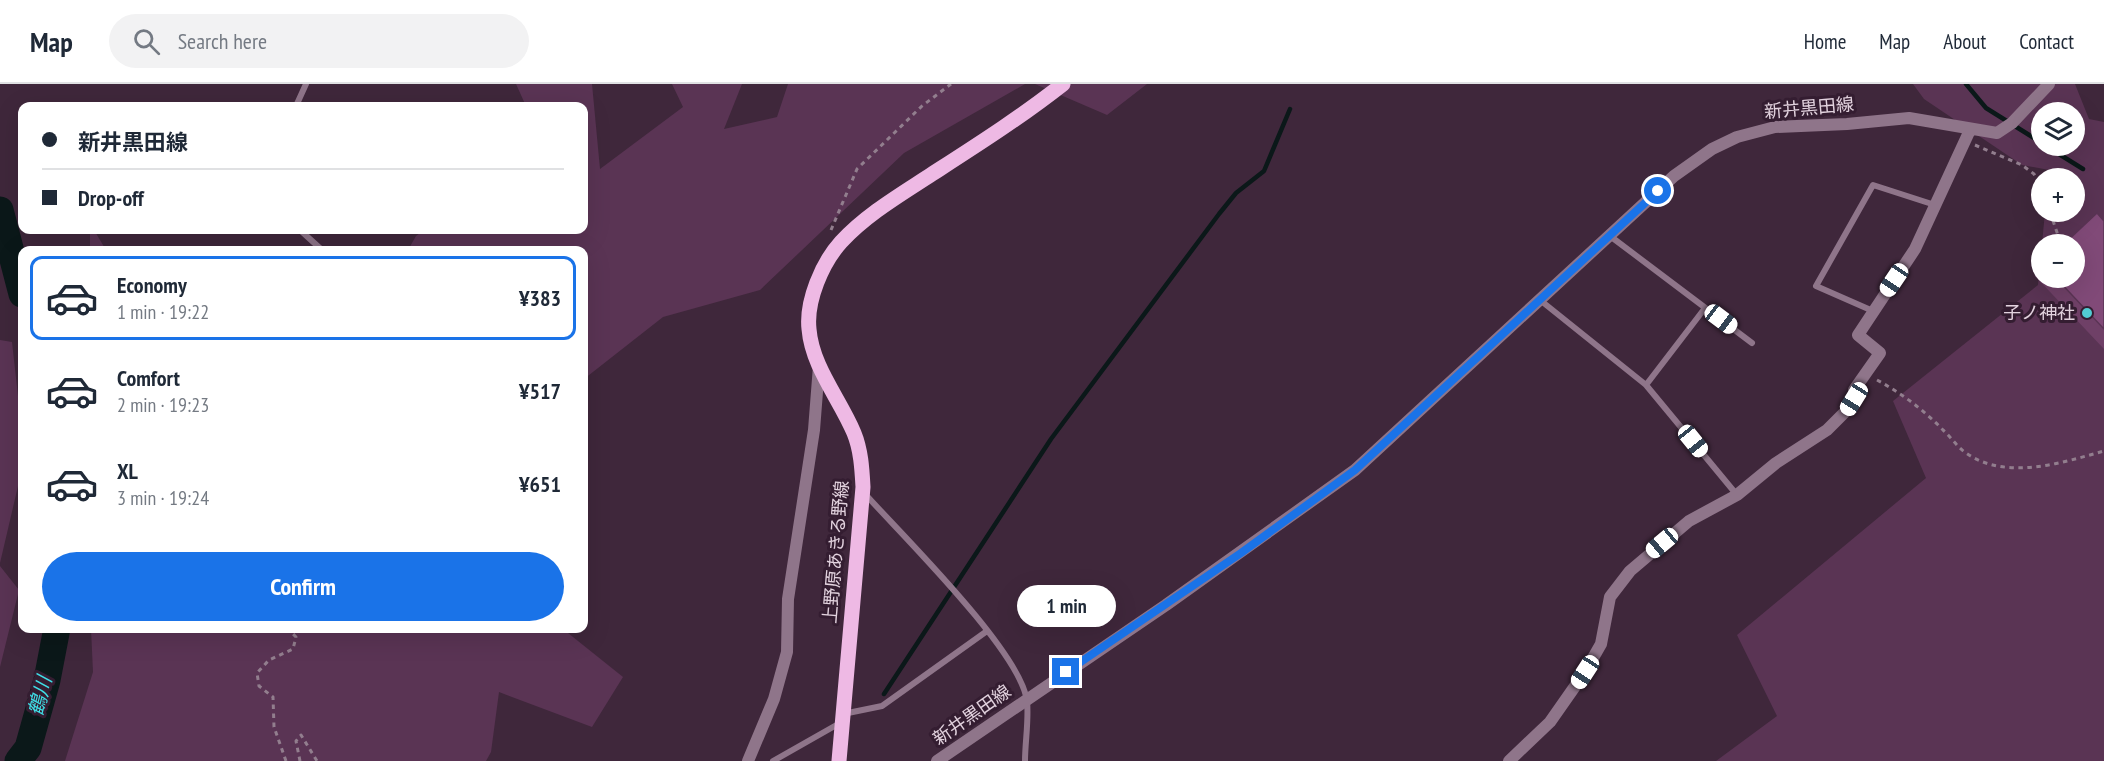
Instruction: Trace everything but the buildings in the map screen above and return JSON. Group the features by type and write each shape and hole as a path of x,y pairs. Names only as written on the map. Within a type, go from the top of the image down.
{"main road":[{"name":"上野原あきる野線","path":"839,761 862,492 861,460 854,434 819,365 809,331 809,311 828,259 861,221 1023,116 1063,84"}],"street":[{"name":"新井黒田線","path":"937,761 1166,605 1355,470 1539,300 1699,157 1750,132 1775,127 1847,124 1909,118 1971,134 1990,133 2003,130 2049,84"},
{"path":"1509,761 1550,722 1585,672 1601,644 1610,597 1630,571 1689,521 1737,495 1776,463 1827,430 1845,412 1854,399 1854,390 1880,353 1858,335 1915,249 1971,134"},
{"path":"748,761 774,699 787,652 788,598 814,430 819,365"}],"lane":[{"path":"298,102 306,84"},
{"path":"1873,311 1816,286 1873,185 1935,205"},
{"path":"304,234 318,246"},
{"path":"1610,236 1752,343"},
{"path":"1539,300 1646,385 1737,495"},
{"path":"1646,385 1705,308"},
{"path":"862,492 954,592 1010,661 1027,699 1025,761"},
{"path":"773,761 842,718 882,706 987,631"}],"path":[{"path":"828,259 827,240 857,169 922,106 951,84"},
{"path":"1971,134 2031,172"},
{"path":"1866,374 1913,403 1964,451 1981,462 2004,468 2050,464 2104,451"},
{"path":"286,761 274,727 273,697 260,686 256,673 268,660 293,649 296,637 292,633"},
{"path":"300,761 296,741 301,735 317,761"}],"shaded area":[{"path":"516,84 592,84 600,169 683,107 672,84 742,84 724,129 777,117 788,84 1025,84 904,153 760,290 663,317 588,376 588,246 410,246 419,234 588,234 588,102 524,102"},
{"path":"1035,84 1147,84 1107,115"},
{"path":"1913,84 2075,84 2082,102 2031,102 2031,156 2085,156 2085,109 2089,119 2104,122 2104,761 1716,761 1777,716 1737,635 1926,478 1893,401 2034,288 2085,288 2085,234 2043,234 2044,222 2085,222 2085,168 2038,168 2022,165 1924,99"},
{"path":"90,234 96,234 104,246 90,246"},
{"path":"0,340 12,342 18,396 18,486 0,563"},
{"path":"0,566 18,589 18,594 0,667"},
{"path":"91,633 568,633 623,677 592,727 499,692 491,752 486,761 65,761 93,672"}],"waterway":[{"path":"1966,84 1986,108 2031,136"},
{"path":"884,694 1051,439 1219,214 1236,193 1264,171 1290,109"},
{"path":"2062,156 2081,168"},
{"name":"鶴川","path":"0,210 18,279"},
{"name":"鶴川","path":"18,761 28,748 47,680 56,633"}],"place":[{"name":"子ノ神社","path":"2087,313"}],"route":[{"path":"1066,672 1241,553 1355,470 1658,191"}]}
